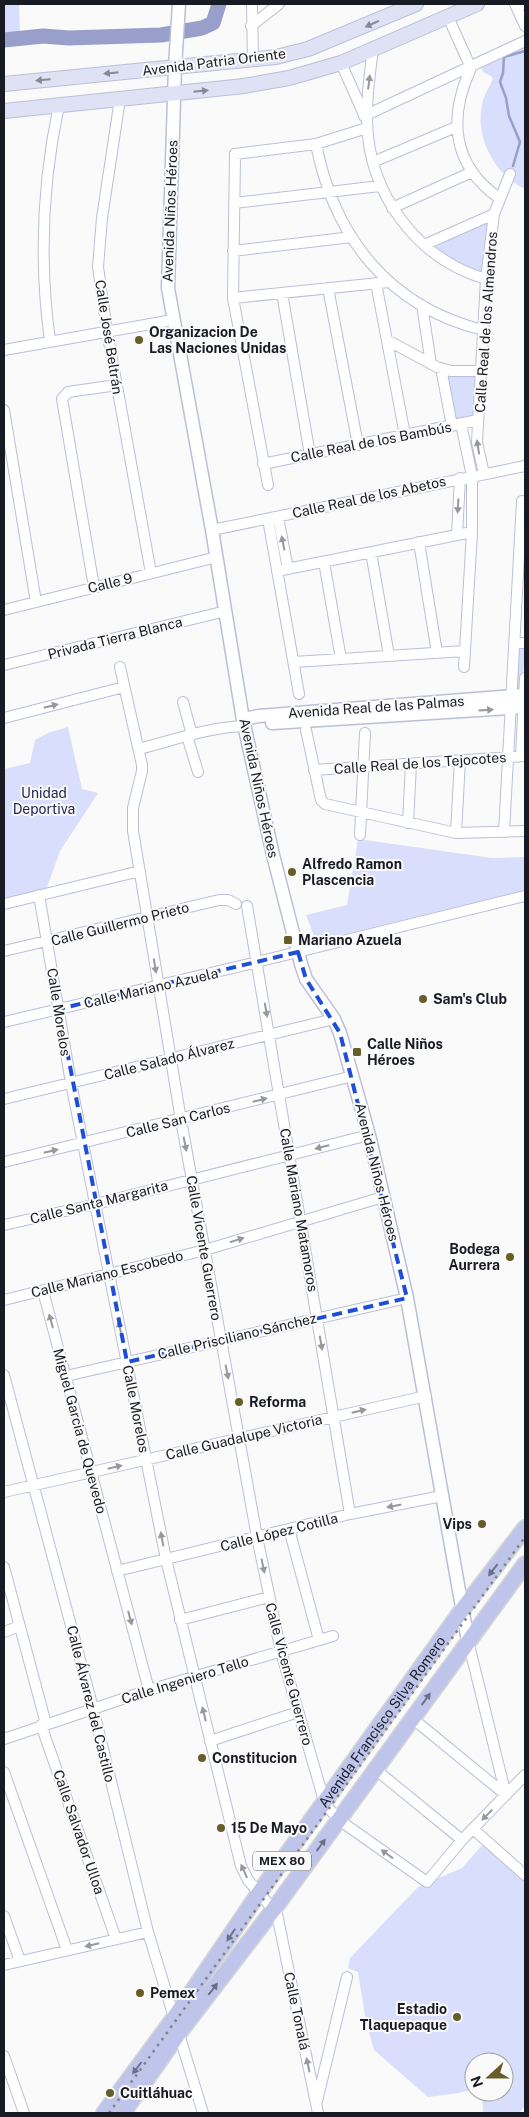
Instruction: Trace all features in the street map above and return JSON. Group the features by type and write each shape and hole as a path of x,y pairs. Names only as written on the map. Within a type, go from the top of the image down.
{"main road":[{"name":"Avenida Patria Oriente","path":"4,84 253,60 308,49 416,4"},
{"name":"Avenida Patria Oriente","path":"59,105 244,86 289,78 341,63 478,4"},
{"path":"4,111 59,105"},
{"name":"Avenida Francisco Silva Romero","path":"123,2113 259,1892 325,1804 462,1610 525,1528"},
{"name":"Avenida Francisco Silva Romero","path":"104,2113 274,1909 525,1564"}],"street":[{"name":"Avenida Niños Héroes","path":"179,4 174,67 167,273 173,320 217,557 244,723 273,855 306,979 334,1019 340,1033 369,1135 407,1298 426,1396 468,1641"},
{"path":"252,4 253,60"},
{"path":"251,26 279,4"},
{"path":"515,4 525,26"},
{"path":"448,17 470,68 456,111 459,143 472,172 482,184 499,198"},
{"path":"268,485 234,298 235,154 316,144 525,41"},
{"path":"373,49 367,94 366,120 373,162 380,186 392,208 411,234 458,268 486,279"},
{"path":"341,63 366,120"},
{"name":"Calle José Beltrán","path":"120,99 98,252 98,267 116,384 150,573"},
{"path":"50,341 44,286 43,231 49,155 59,105"},
{"path":"373,162 456,127"},
{"path":"316,144 328,192 352,238 375,268 389,282 422,305 457,324 483,330"},
{"path":"392,208 472,172"},
{"name":"Calle Real de los Almendros","path":"484,474 477,442 486,279 494,214 510,174"},
{"path":"234,203 380,186"},
{"path":"424,245 494,214"},
{"path":"233,251 352,238"},
{"path":"234,298 389,282"},
{"path":"376,283 405,435"},
{"path":"328,288 358,445"},
{"path":"282,293 310,455"},
{"path":"422,305 431,364"},
{"path":"4,350 173,320"},
{"path":"387,340 441,368 451,371 481,371"},
{"path":"441,368 472,476 472,532 464,667"},
{"path":"94,587 62,403 63,396 68,392 116,384"},
{"path":"4,410 36,602"},
{"name":"Calle Real de los Bambús","path":"263,464 478,420"},
{"name":"Calle Real de los Abetos","path":"212,530 525,466"},
{"path":"457,535 460,478"},
{"path":"522,501 523,520 514,643 523,756"},
{"path":"273,518 299,694"},
{"path":"282,570 472,532"},
{"path":"419,542 437,653"},
{"path":"371,552 389,656"},
{"name":"Calle 9","path":"4,610 217,557"},
{"path":"324,562 341,659"},
{"name":"Privada Tierra Blanca","path":"4,665 226,611"},
{"path":"514,643 525,643"},
{"path":"294,662 465,651"},
{"name":"Calle Vicente Guerrero","path":"120,667 139,749 142,771 132,816 158,986 257,1537 281,1652 298,1712 325,1804 339,1820 427,1882 462,1840"},
{"path":"504,832 508,757 525,678"},
{"path":"4,718 124,687"},
{"path":"183,702 198,772"},
{"name":"Avenida Real de las Palmas","path":"139,749 189,735 244,723 519,702"},
{"path":"306,730 323,803 456,833 525,831"},
{"path":"360,835 365,733"},
{"name":"Calle Real de los Tejocotes","path":"314,770 523,756"},
{"path":"456,833 460,760"},
{"path":"408,823 411,764"},
{"path":"4,904 140,872"},
{"name":"Calle Morelos","path":"39,895 71,1083 166,1559 180,1620 241,1866 248,1880 274,1909"},
{"name":"Calle Mariano Azuela","path":"4,1022 525,896"},
{"name":"Calle Guillermo Prieto","path":"4,951 219,900 228,900 236,904"},
{"name":"Calle Mariano Matamoros","path":"247,906 350,1514"},
{"name":"Calle Salado Álvarez","path":"4,1098 334,1019"},
{"name":"Calle San Carlos","path":"4,1162 181,1120 352,1076"},
{"name":"Calle Santa Margarita","path":"4,1225 96,1204 192,1178 369,1135"},
{"name":"Calle Mariano Escobedo","path":"4,1300 205,1250 383,1197"},
{"name":"Miguel Garcia de Quevedo","path":"43,1291 149,1690"},
{"name":"Calle Prisciliano Sánchez","path":"66,1376 221,1339 407,1298"},
{"name":"Calle Álvarez del Castillo","path":"4,1375 93,1708 148,1932 203,2113"},
{"name":"Calle Guadalupe Victoria","path":"4,1492 426,1396"},
{"name":"Calle López Cotilla","path":"117,1571 350,1514 442,1496"},
{"path":"289,1529 319,1640"},
{"name":"Calle Salvador Ulloa","path":"4,1567 6,1584 20,1626 44,1724 116,1939"},
{"path":"180,1620 270,1597"},
{"path":"4,1632 20,1626"},
{"name":"Calle Ingeniero Tello","path":"4,1739 149,1690 333,1636"},
{"path":"468,1641 506,1795"},
{"path":"210,1741 298,1712"},
{"path":"412,1718 506,1795"},
{"path":"375,1769 462,1840 525,1776"},
{"path":"4,1772 68,1950"},
{"path":"473,1829 525,1875"},
{"name":"Calle Tonalá","path":"274,1909 317,2109"},
{"path":"4,1916 20,1961"},
{"path":"4,1965 148,1932"},
{"path":"317,2109 347,1977"},
{"path":"4,2056 8,2080 24,2113"}],"highlighted area":[{"path":"298,952 306,979 340,1033 407,1298 127,1362 59,1009"}],"green space":[{"path":"4,4 19,4 20,33 4,34"},
{"path":"525,45 525,189 514,183 496,165 485,142 482,130 482,104 493,79 483,72 481,67"},
{"path":"491,219 482,275 444,255 435,247"},
{"path":"443,371 476,373 473,416 453,422"},
{"path":"515,645 525,645 522,693 513,694"},
{"name":"Unidad Deportiva","path":"68,727 82,789 98,793 60,851 46,890 4,900 4,769 30,763 35,740 48,733"},
{"path":"358,839 492,858 525,857 525,890 316,941 306,915 347,905"},
{"path":"485,1842 525,1879 525,2106 519,2113 483,2113 482,2102 514,2102 514,2052 464,2052 464,2092 428,2097 374,2050 366,2022 358,1972 348,1968 350,1958 418,1887 462,1868"}],"waterway":[{"path":"4,40 43,36 69,38 161,35 202,28 213,23 219,4"},
{"path":"513,166 520,142 509,116 506,98 500,82 503,73 504,57 525,51"}],"railway":[{"path":"109,2113 525,1537"}],"place":[{"name":"Organizacion De Las Naciones Unidas","path":"139,340"},
{"name":"Alfredo Ramon Plascencia","path":"292,872"},
{"name":"Mariano Azuela","path":"288,940"},
{"name":"Sam's Club","path":"423,999"},
{"name":"Calle Niños Héroes","path":"357,1052"},
{"name":"Bodega Aurrera","path":"510,1257"},
{"name":"Reforma","path":"239,1402"},
{"name":"Vips","path":"482,1524"},
{"name":"Constitucion","path":"202,1758"},
{"name":"15 De Mayo","path":"221,1828"},
{"name":"Pemex","path":"140,1993"},
{"name":"Estadio Tlaquepaque","path":"457,2017"},
{"name":"Cuitláhuac","path":"110,2093"}]}
